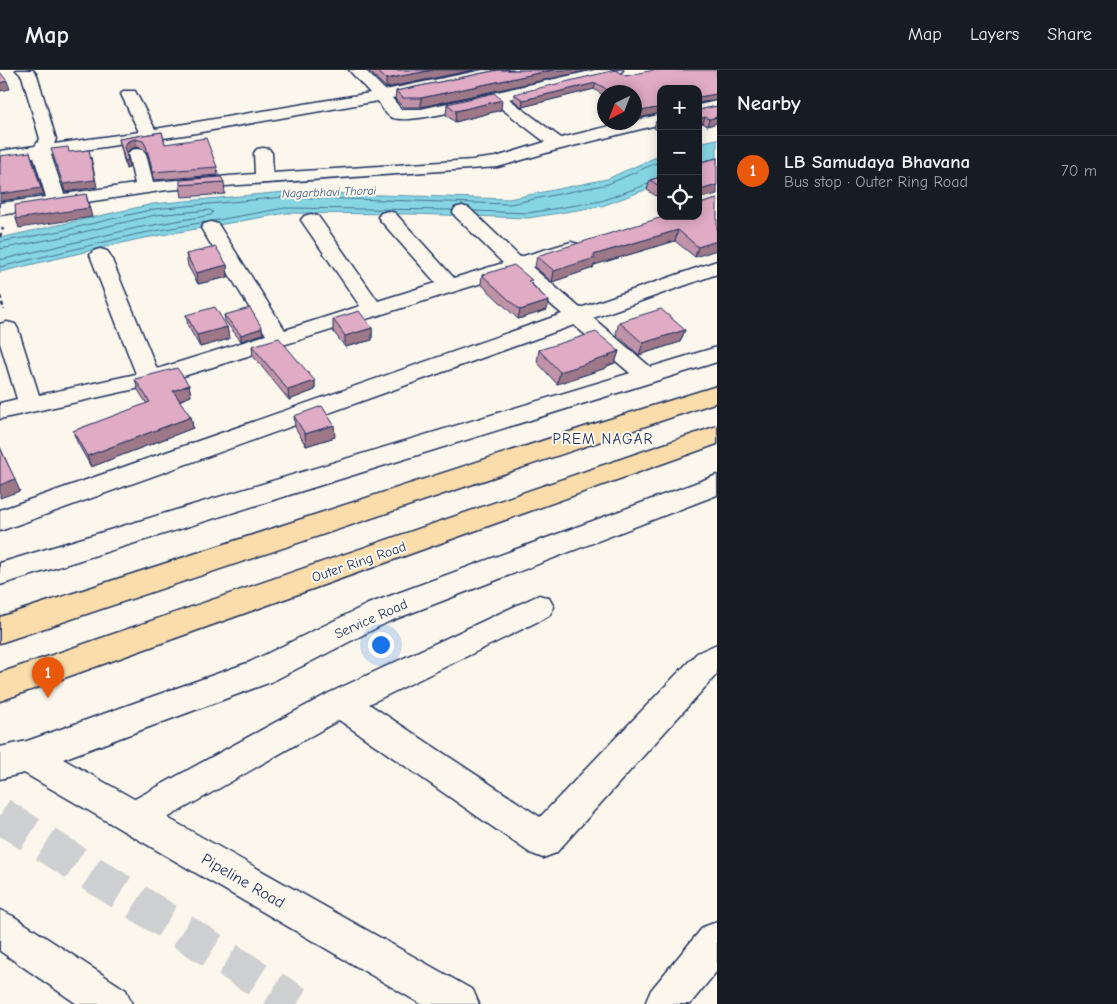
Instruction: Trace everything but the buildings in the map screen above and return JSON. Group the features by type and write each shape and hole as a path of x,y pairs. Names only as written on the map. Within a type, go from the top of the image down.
{"highway":[{"path":"0,630 717,394"},
{"name":"Outer Ring Road","path":"0,687 717,435"}],"street":[{"path":"24,70 29,75 43,116 48,139 41,151 56,199"},
{"path":"356,70 382,96 396,114 421,114 615,70"},
{"path":"0,156 149,135 382,96 505,70"},
{"path":"128,94 149,135"},
{"path":"495,96 558,144"},
{"path":"702,109 717,106"},
{"path":"0,209 56,199 146,188 498,162 558,144 657,119"},
{"path":"137,154 146,188"},
{"path":"263,154 264,178"},
{"path":"462,212 517,265 646,375"},
{"path":"388,217 450,286"},
{"path":"311,220 372,308"},
{"path":"211,228 279,338"},
{"path":"0,411 150,379 372,308 450,286 589,242"},
{"path":"100,255 150,379"},
{"path":"0,521 577,315 717,267"},
{"path":"7,329 30,404"},
{"path":"0,574 717,354"},
{"name":"Service Road","path":"13,760 260,672 378,613 717,485"},
{"path":"134,818 340,703 538,607"},
{"path":"340,703 543,840 708,662 717,657"},
{"name":"Pipeline Road","path":"13,760 134,818 459,1004"},
{"path":"0,929 112,1004"},
{"path":"665,1004 717,941"}],"water":[{"path":"717,139 717,164 702,170 702,142"},
{"name":"Nagarbhavi Thorai","path":"657,157 657,185 602,206 528,218 413,214 286,213 139,239 0,272 0,238 153,204 285,192 509,199 607,179"}],"tunnel":[{"path":"0,815 297,1004"}],"place":[{"name":"LB Samudaya Bhavana","path":"48,698"}],"district":[{"name":"PREM NAGAR","path":"603,439"}]}
